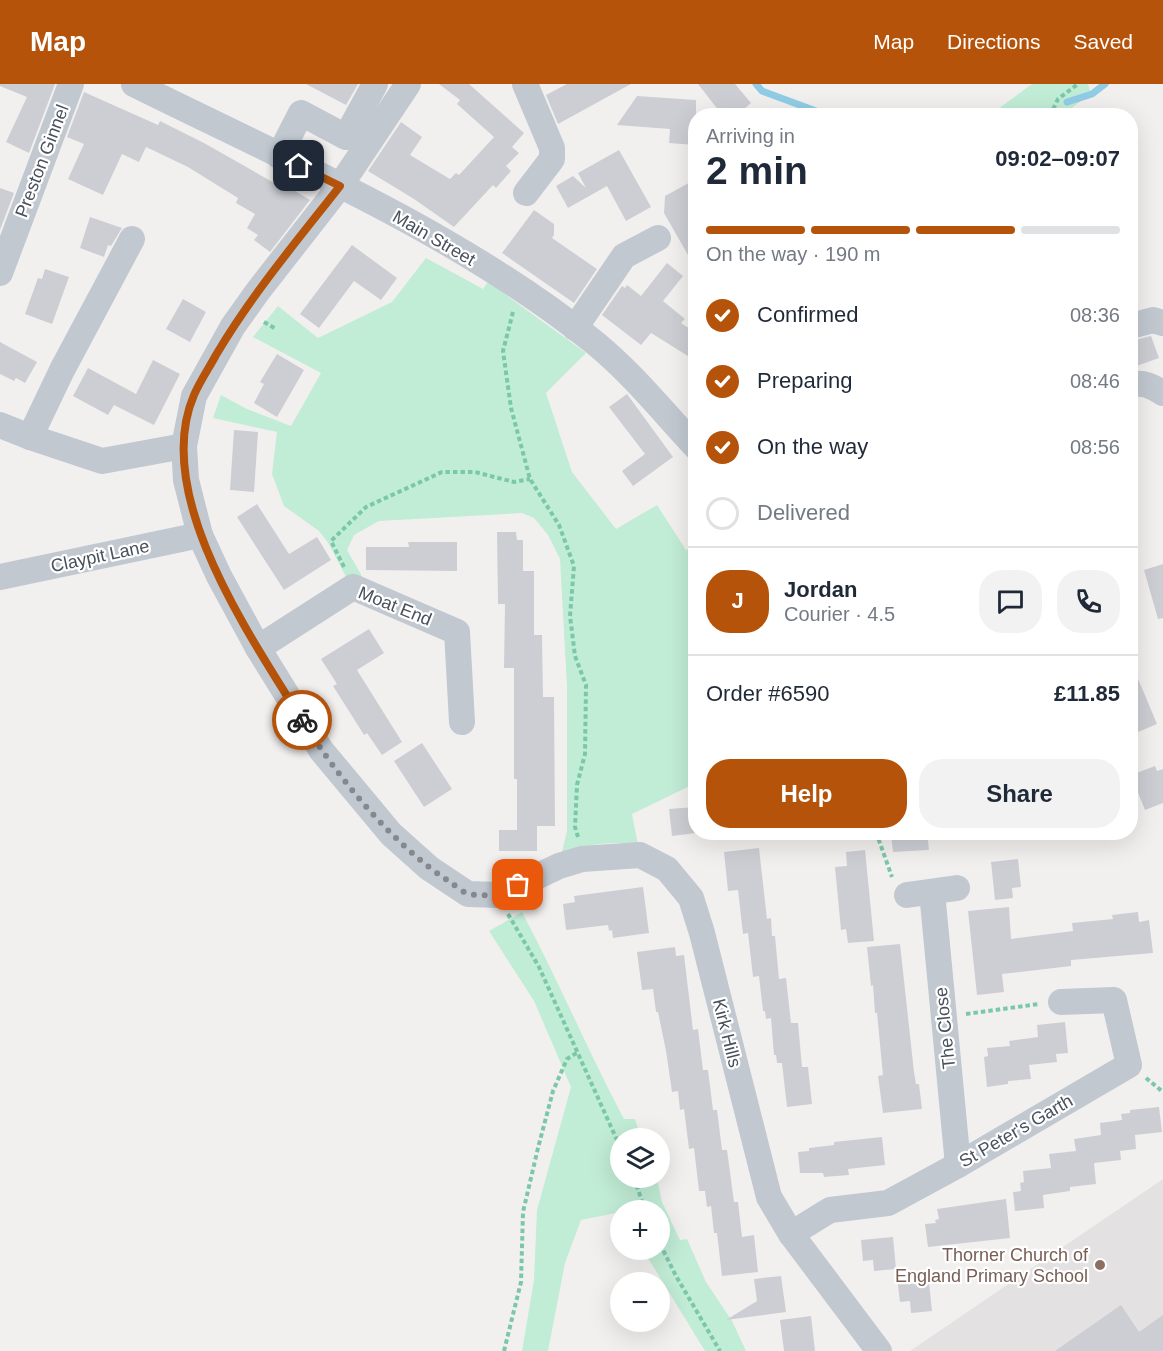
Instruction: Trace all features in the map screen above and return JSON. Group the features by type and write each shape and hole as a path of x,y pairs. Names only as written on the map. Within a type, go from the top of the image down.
{"street":[{"name":"Preston Ginnel","path":"0,273 71,84"},
{"name":"Main Street","path":"134,84 340,186 440,239 520,288 575,328 628,374 688,438"},
{"path":"279,156 301,113 346,137 375,84"},
{"path":"408,84 340,186 233,326 194,396 184,446 186,480 200,535 219,576 258,648 321,750 391,834 429,868 468,894 498,895"},
{"path":"525,84 552,148 552,159 526,193"},
{"path":"575,328 624,256 658,238"},
{"path":"30,437 62,370 132,239"},
{"path":"1138,324 1153,320 1163,323"},
{"path":"1138,383 1163,392"},
{"path":"0,425 102,461 184,446"},
{"name":"Claypit Lane","path":"0,577 200,535"},
{"name":"Moat End","path":"258,648 354,587 457,632 462,722"},
{"name":"Kirk Hills","path":"498,895 560,866 582,859 640,855 667,869 691,898 702,933 769,1197 791,1234 879,1351"},
{"name":"The Close","path":"906,895 944,890 943,1017 958,1165"},
{"name":"St Peter's Garth","path":"791,1234 830,1210 888,1203 958,1165 1129,1065 1114,1000 1061,1002"}],"path":[{"path":"1054,108 1058,99 1078,84"},
{"path":"520,288 503,351 511,408 530,479 559,525 574,566 570,616 575,656 586,685 585,754 577,785 575,827 582,859"},
{"path":"354,587 331,541 366,507 442,471 475,472 514,482 530,479"},
{"path":"879,840 894,881 906,895"},
{"path":"498,895 539,967 610,1128"},
{"path":"943,1017 1061,1002"},
{"path":"504,1351 521,1282 523,1212 538,1148 553,1091 567,1059 578,1052"},
{"path":"668,1260 720,1351"}],"shaded area":[{"name":"Thorner Church of England Primary School","path":"1163,1179 1163,1351 910,1351"}],"green space":[{"path":"1032,84 1088,84 1091,94 1072,108 999,108"},
{"path":"426,258 483,289 488,282 586,353 546,393 572,472 616,529 657,505 686,550 688,549 688,787 632,814 638,845 600,844 562,852 567,831 567,687 560,559 548,535 534,518 522,513 379,521 354,535 347,550 363,578 346,577 329,544 319,531 284,506 272,474 277,432 213,418 221,395 247,409 291,426 321,373 253,337 278,306 318,338 392,302"},
{"path":"522,912 624,1119 635,1119 638,1128 610,1128 610,1188 659,1188 662,1200 610,1200 610,1214 581,1220 565,1263 548,1351 522,1351 534,1280 537,1210 571,1087 534,1001 489,931"},
{"path":"670,1219 680,1240 687,1239 706,1282 732,1321 746,1351 705,1351 670,1294 670,1272 657,1272 649,1260 670,1260"}],"building":[{"path":"0,84 55,84 29,153 6,142 27,97 0,86"},
{"path":"306,84 358,84 346,105"},
{"path":"439,84 469,84 524,133 512,147 519,153 506,166 511,171 496,188 493,185 454,227 368,171 401,122 422,137 410,155 450,179 456,173 459,175 494,137 457,104 460,100"},
{"path":"567,84 631,84 558,124 546,95"},
{"path":"698,84 735,84 751,103 745,108 717,108"},
{"path":"84,92 158,125 160,121 283,188 285,185 310,200 270,252 254,240 258,235 247,228 255,214 236,203 238,198 188,167 146,147 139,162 122,154 103,195 68,179 84,144 67,137"},
{"path":"637,96 696,100 696,108 688,108 688,144 669,143 670,129 617,125"},
{"path":"619,150 651,207 626,221 607,186 568,208 556,186 573,176 586,188 578,173"},
{"path":"688,183 688,255 664,213 665,196"},
{"path":"0,188 14,193 0,230"},
{"path":"534,210 554,224 552,238 597,269 574,303 502,253"},
{"path":"90,217 122,228 111,246 108,245 104,257 80,248"},
{"path":"352,245 397,278 381,300 354,281 319,328 300,314"},
{"path":"667,263 683,276 663,301 685,319 681,323 688,328 688,356 651,333 641,345 602,315 622,286 625,288 627,285 641,296"},
{"path":"45,269 69,277 52,324 25,314 38,278 42,279"},
{"path":"183,299 206,312 190,342 166,329"},
{"path":"1151,336 1159,358 1138,366 1138,339"},
{"path":"0,342 37,362 25,383 16,378 14,381 0,374"},
{"path":"277,354 304,370 277,417 254,403 264,384 260,382"},
{"path":"153,360 180,374 154,425 114,405 108,415 73,396 88,368 136,394"},
{"path":"627,394 673,457 633,486 622,471 645,454 609,407"},
{"path":"234,430 258,432 254,492 230,490"},
{"path":"257,504 289,554 317,537 331,560 284,590 237,517"},
{"path":"497,532 516,532 517,540 523,540 523,571 534,571 534,635 542,635 543,697 554,697 555,826 537,826 537,851 499,851 499,830 517,830 517,779 514,779 514,668 504,668 505,604 498,604"},
{"path":"408,542 457,542 457,571 366,570 366,547 409,547"},
{"path":"1163,564 1163,618 1158,619 1144,570"},
{"path":"369,629 384,653 357,670 402,742 382,755 367,733 364,735 333,686 337,684 321,659"},
{"path":"1138,679 1157,724 1138,732"},
{"path":"422,743 452,789 424,807 394,761"},
{"path":"1155,766 1157,771 1163,769 1163,803 1145,810 1138,792 1138,772"},
{"path":"688,808 688,834 672,836 669,809"},
{"path":"892,840 928,840 929,850 893,852"},
{"path":"759,848 767,919 771,918 772,936 775,936 779,979 786,978 791,1023 798,1023 802,1067 808,1067 812,1104 787,1107 782,1063 777,1063 776,1055 774,1055 771,1018 766,1019 765,1011 763,1011 759,976 753,977 748,933 743,934 738,890 728,891 724,852"},
{"path":"865,850 874,941 848,943 846,929 841,930 835,867 847,866 846,852"},
{"path":"1018,859 1021,887 1012,888 1013,898 995,900 991,862"},
{"path":"643,887 649,933 613,938 612,930 609,931 608,925 566,930 563,904 575,902 574,896"},
{"path":"1009,907 1011,939 1073,931 1072,923 1113,919 1112,915 1138,912 1139,922 1149,920 1153,953 1071,960 1071,966 1002,974 1004,992 977,995 968,911"},
{"path":"900,944 914,1072 916,1084 919,1084 922,1109 883,1113 878,1076 883,1075 867,947"},
{"path":"675,947 676,956 684,955 693,1030 698,1029 703,1070 708,1070 713,1110 717,1110 722,1150 727,1150 734,1202 738,1202 742,1237 754,1235 758,1272 722,1276 711,1206 707,1207 705,1191 699,1191 694,1148 689,1149 684,1109 680,1110 678,1091 672,1092 653,989 642,990 637,952"},
{"path":"1065,1022 1068,1053 1056,1054 1057,1062 1029,1065 1031,1079 1008,1081 1008,1084 987,1087 984,1057 988,1056 987,1048 1010,1046 1009,1041 1038,1037 1037,1025"},
{"path":"1159,1107 1162,1132 1135,1135 1136,1149 1120,1151 1121,1160 1094,1163 1096,1184 1070,1187 1070,1191 1043,1195 1044,1208 1015,1211 1013,1192 1021,1191 1020,1183 1024,1182 1023,1171 1051,1168 1049,1154 1076,1151 1074,1139 1101,1135 1100,1123 1122,1120 1121,1114 1130,1113 1130,1110"},
{"path":"882,1137 885,1165 848,1169 849,1175 824,1177 823,1173 800,1173 798,1152 809,1151 809,1148 834,1145 834,1142"},
{"path":"1006,1199 1010,1238 928,1247 925,1224 936,1223 935,1220 939,1219 937,1209"},
{"path":"893,1237 896,1269 874,1271 873,1260 863,1261 861,1240"},
{"path":"928,1273 932,1311 911,1313 910,1301 900,1302 897,1277"},
{"path":"781,1276 786,1312 726,1320 757,1301 754,1279"},
{"path":"1121,1305 1139,1332 1163,1315 1163,1351 1055,1351"},
{"path":"811,1316 815,1351 784,1351 780,1320"}],"waterway":[{"path":"756,84 762,91 808,108"},
{"path":"1067,102 1092,94 1105,84"}],"way so far":[{"path":"302,720 321,750 391,834 429,868 468,894 498,895 518,885"}],"place":[{"name":"Thorner Church of England Primary School","path":"1100,1265"}],"route":[{"path":"299,166 340,186 233,326 194,396 187,421 184,446 186,480 200,535 219,576 258,648 302,720"}]}
